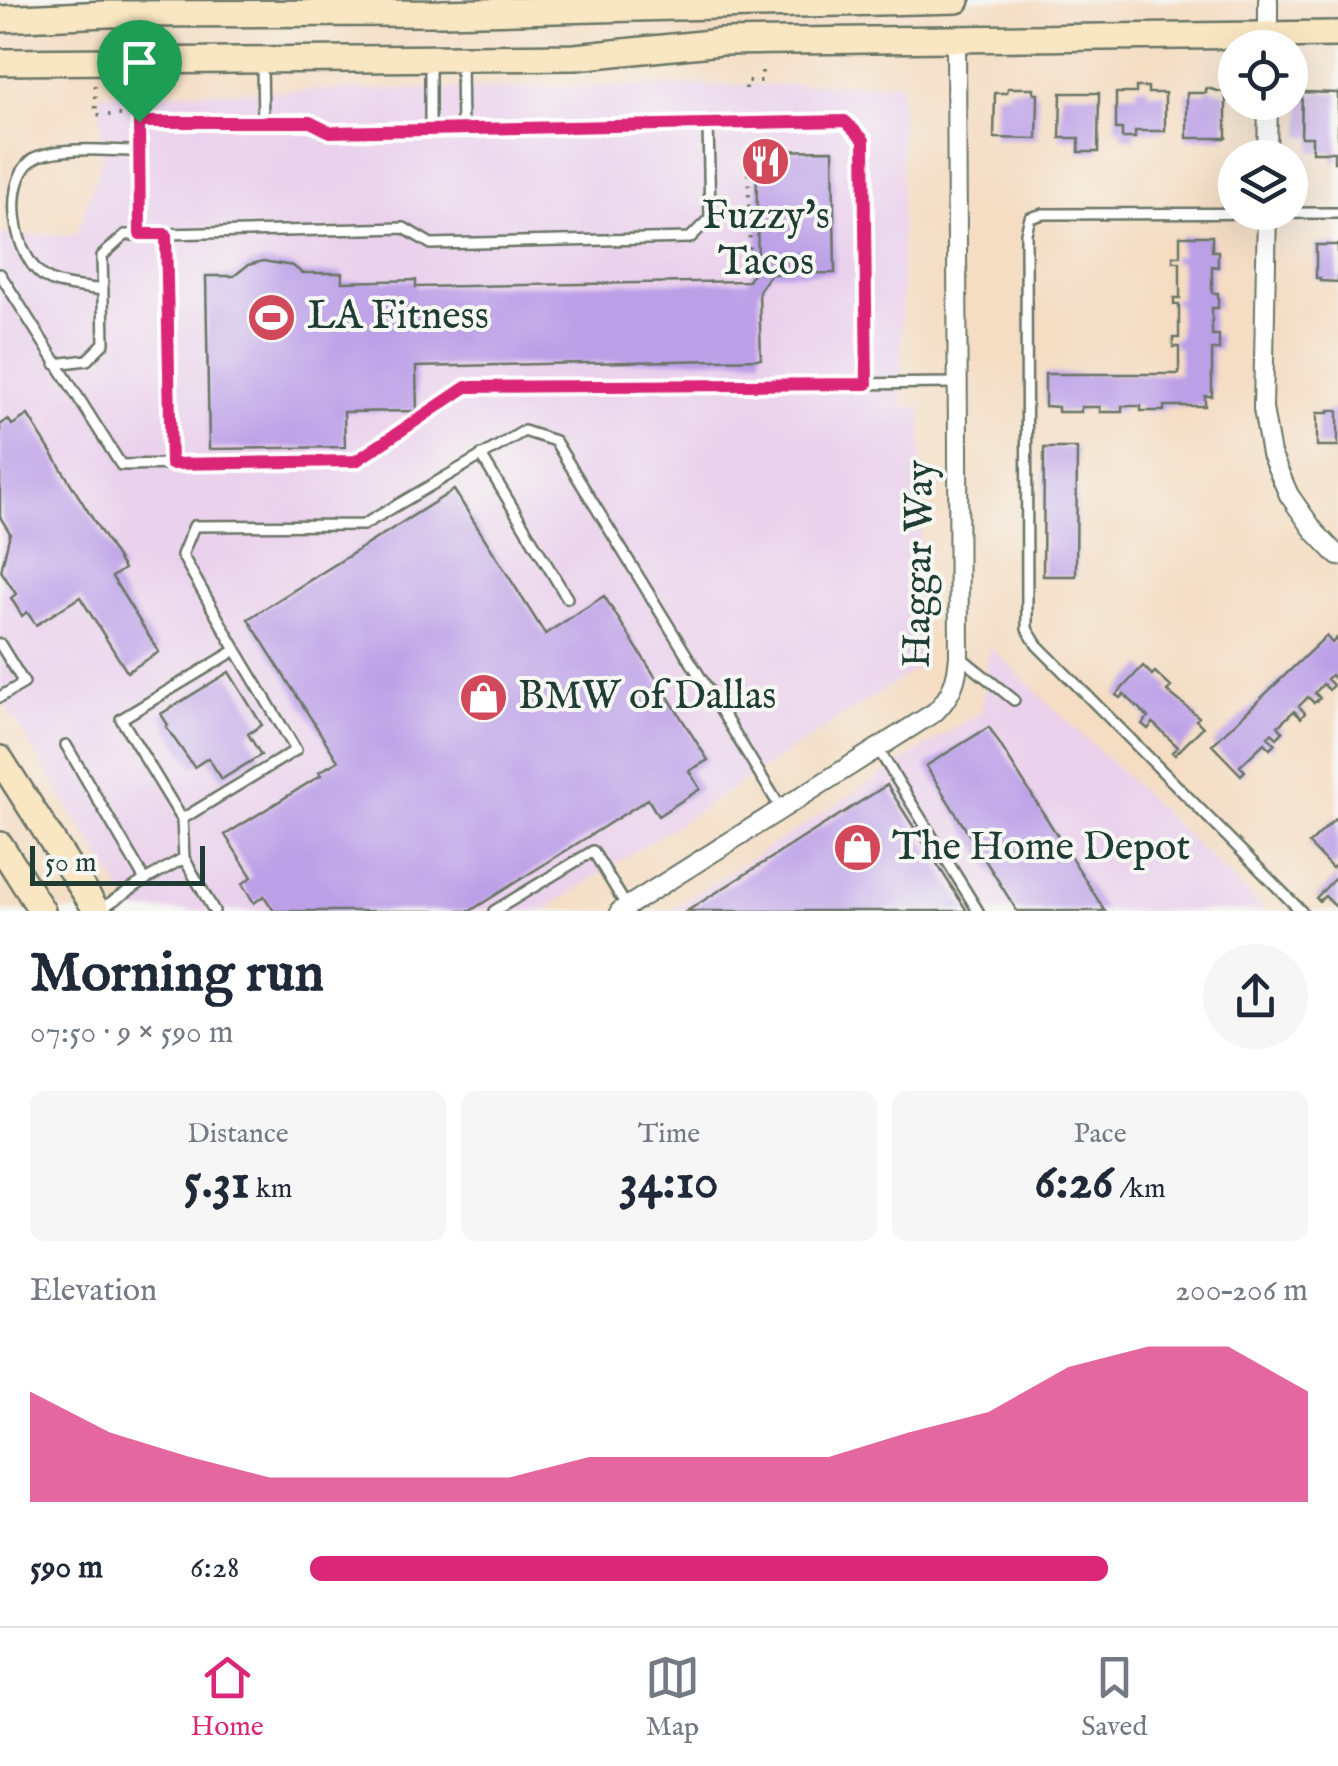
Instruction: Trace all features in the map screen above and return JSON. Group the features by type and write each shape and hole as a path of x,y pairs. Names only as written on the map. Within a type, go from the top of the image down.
{"main road":[{"path":"0,18 285,6 442,13 574,5 957,0"},
{"path":"956,39 974,0"},
{"path":"442,13 461,58"},
{"path":"430,58 442,13"},
{"path":"1308,37 1338,34"},
{"path":"0,62 574,57 721,42 1218,40"},
{"path":"0,759 97,911"},
{"path":"42,911 7,856 52,840"}],"street":[{"path":"1268,0 1268,30"},
{"name":"Haggar Way","path":"624,909 935,712 956,682 959,656 956,39"},
{"path":"1267,230 1264,410 1271,454 1289,494 1315,532 1338,556"}],"lane":[{"path":"430,58 430,130"},
{"path":"461,58 462,130"},
{"path":"262,60 263,122"},
{"path":"140,234 139,122 310,122 330,132 845,121 864,140 867,384"},
{"path":"56,364 87,360 104,343 102,256 125,235 404,228 431,244 690,238 710,218 708,124"},
{"path":"103,290 48,280 20,249 10,218 20,172 35,157 48,154 139,151"},
{"path":"1218,213 1043,214 1030,218 1026,233 1027,630 1037,645 1301,911"},
{"path":"1308,214 1338,214"},
{"path":"166,234 171,464"},
{"path":"0,274 121,465 356,461 466,387 958,383"},
{"path":"182,819 296,750 182,555 194,526 363,526 524,431 555,441 782,810"},
{"path":"482,455 567,598"},
{"path":"0,644 24,683 0,696"},
{"path":"214,911 184,858 182,819 121,719 236,650"},
{"path":"959,656 1014,700"},
{"path":"66,745 145,880"},
{"path":"878,749 978,911"},
{"path":"494,911 593,851 624,909"},
{"path":"97,911 184,858"}],"path":[{"path":"746,89 746,80 762,80 762,66"},
{"path":"95,82 96,114 124,114 139,122"},
{"path":"748,152 750,258"}],"shaded area":[{"path":"901,83 902,407 922,407 919,667 543,911 134,911 0,697 0,235 76,235 101,162 100,93"},
{"path":"989,646 1266,911 669,911 982,711"}],"building":[{"path":"1136,87 1148,87 1148,93 1165,93 1165,131 1135,131 1135,138 1122,138 1122,129 1116,129 1116,93 1136,93"},
{"path":"1008,88 1034,88 1034,94 1038,94 1037,139 994,138 995,93 1007,93"},
{"path":"1206,88 1218,91 1218,120 1226,120 1226,138 1187,138 1187,93 1206,93"},
{"path":"1308,92 1338,93 1338,162 1334,162 1334,152 1312,152 1312,137 1301,137 1301,120 1308,120"},
{"path":"1061,93 1099,93 1098,152 1079,152 1079,138 1060,138"},
{"path":"833,150 835,273 771,274 759,291 761,359 416,367 417,411 344,412 345,447 209,449 206,276 234,276 248,265 263,261 293,266 302,273 342,273 342,282 416,280 416,287 748,281 758,265 756,151"},
{"path":"1180,236 1212,236 1212,251 1218,251 1218,267 1212,266 1212,293 1218,293 1218,308 1212,308 1212,335 1219,335 1219,350 1212,350 1212,396 1205,396 1205,406 1164,406 1164,411 1141,411 1141,406 1122,406 1122,412 1081,407 1081,412 1058,412 1058,407 1045,406 1045,374 1179,374 1179,347 1173,347 1173,338 1179,338 1179,304 1174,304 1174,298 1180,298 1180,262 1173,262 1173,256 1180,256"},
{"path":"1316,245 1338,245 1338,282 1316,278"},
{"path":"1338,410 1338,446 1317,446 1317,413"},
{"path":"28,415 124,569 112,577 159,652 127,672 80,597 36,625 27,612 22,616 11,598 16,594 1,571 10,533 0,517 0,425 8,419 12,425"},
{"path":"1044,448 1077,448 1076,576 1043,576"},
{"name":"BMW of Dallas","path":"454,490 545,634 604,596 708,760 689,771 700,789 658,816 648,799 470,911 274,911 264,896 254,903 242,884 252,877 225,835 338,761 248,619"},
{"path":"1326,636 1332,643 1338,637 1338,682 1331,675 1327,679 1333,685 1329,690 1323,684 1315,693 1320,698 1314,703 1308,697 1299,706 1305,713 1301,718 1294,711 1278,726 1283,732 1277,738 1272,733 1268,737 1275,744 1270,749 1264,743 1240,766 1245,771 1241,775 1212,745"},
{"path":"1143,666 1171,687 1167,691 1199,717 1196,720 1203,727 1175,755 1172,752 1178,747 1153,723 1148,729 1142,724 1148,717 1124,694 1120,698 1116,695"},
{"path":"229,672 262,725 248,734 261,755 222,779 208,758 194,767 161,714"},
{"path":"989,727 1105,911 1017,911 926,766"},
{"name":"The Home Depot","path":"887,785 967,911 687,911"},
{"path":"1338,816 1338,863 1332,868 1309,844"},
{"path":"1338,875 1338,909 1325,896 1319,901 1316,898"}],"place":[{"name":"Fuzzy's Tacos","path":"766,162"},
{"name":"LA Fitness","path":"272,317"},
{"name":"BMW of Dallas","path":"483,697"},
{"name":"The Home Depot","path":"857,848"}],"route":[{"path":"845,121 864,140 867,384 466,387 356,461 171,464 166,234 140,234 139,122 310,122 330,132 845,121"}]}
